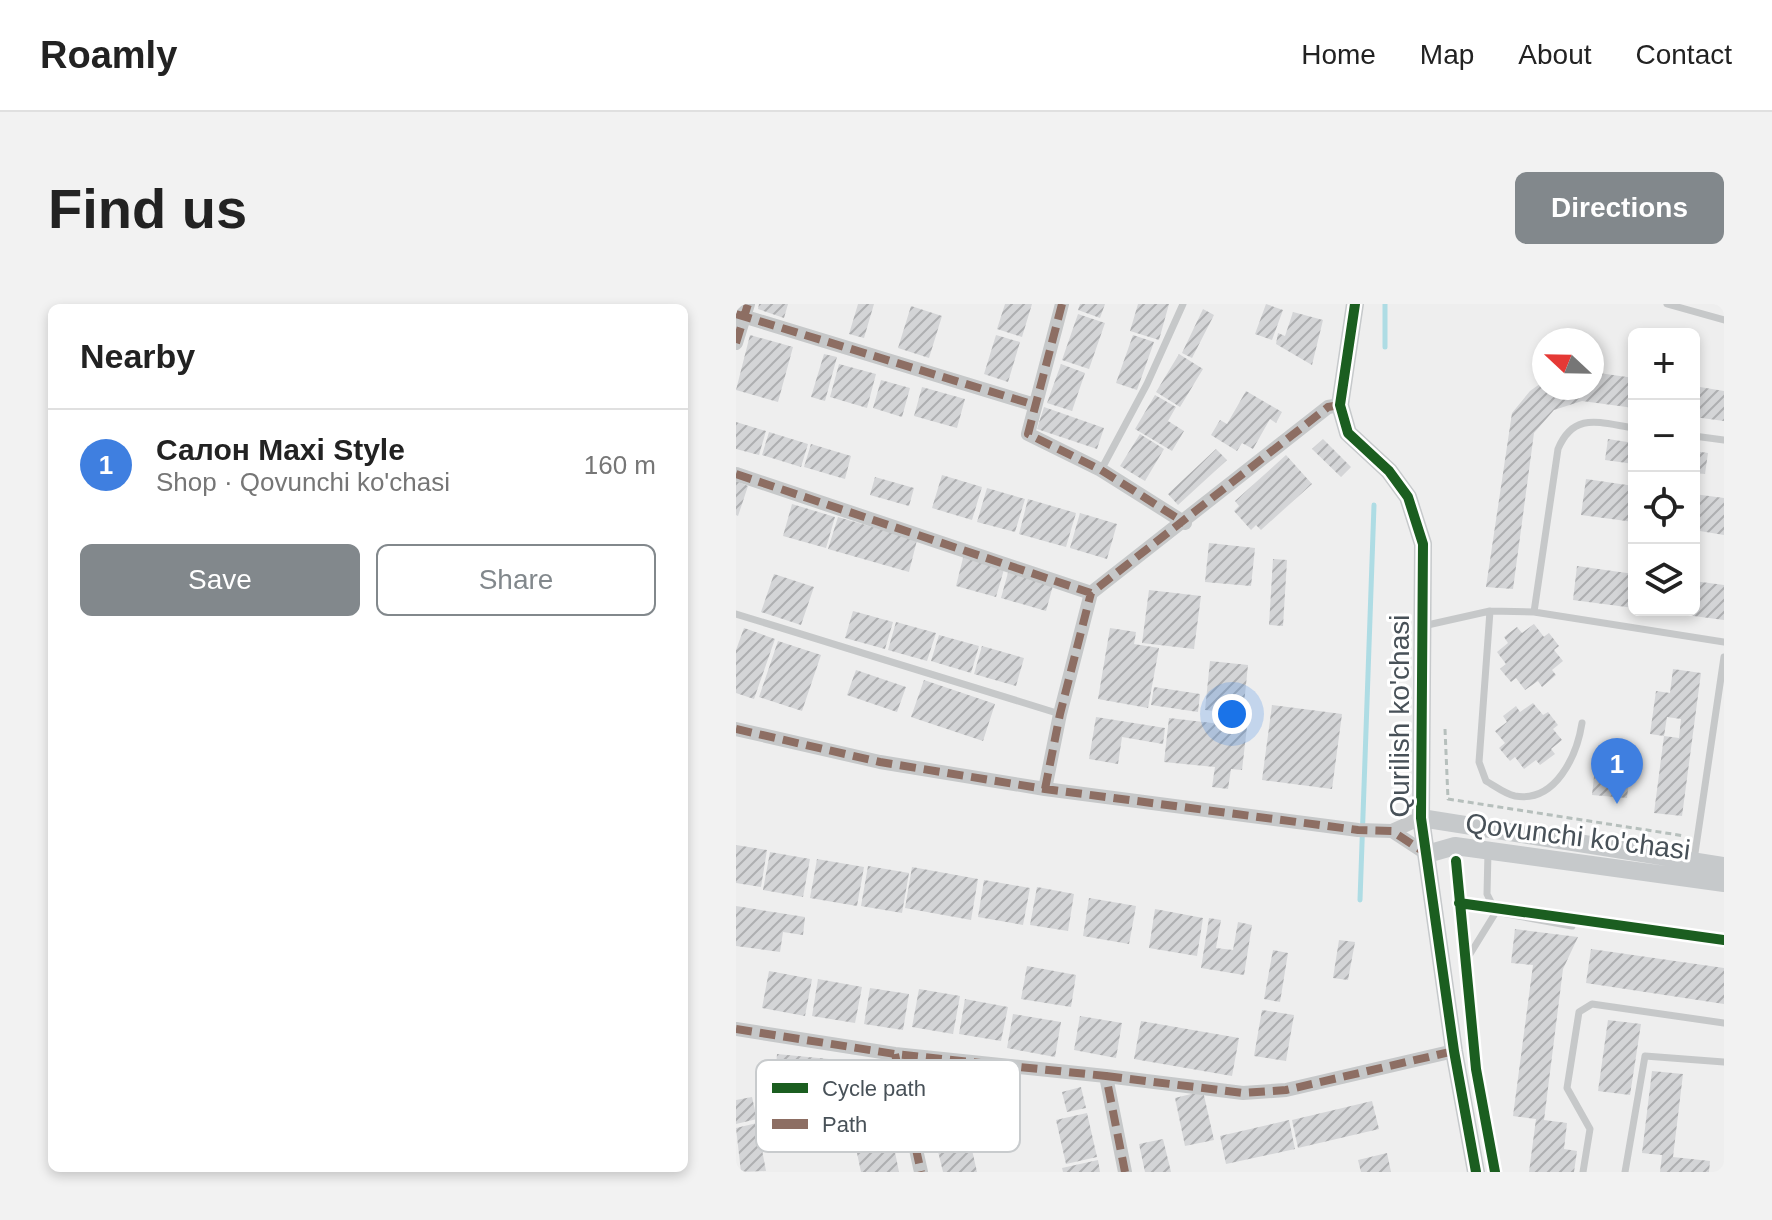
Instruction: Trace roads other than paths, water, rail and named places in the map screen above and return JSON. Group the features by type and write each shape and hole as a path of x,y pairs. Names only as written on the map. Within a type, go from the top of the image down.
{"street":[{"path":"1062,304 1028,434 1101,470 1185,523"},
{"path":"1045,789 1060,714 1091,593 1185,523 1328,407 1340,405 1355,304"},
{"path":"736,343 743,311 1035,405"},
{"name":"Qurilish ko'chasi","path":"1340,405 1348,433 1389,471 1414,511 1423,544 1421,818 1454,1051 1476,1172"},
{"path":"736,474 1091,593"},
{"path":"736,729 880,762 1045,789 1358,830 1385,831 1421,818"},
{"name":"Qovunchi ko'chasi","path":"1421,818 1693,870 1724,883"},
{"path":"1385,831 1427,854"},
{"name":"Qovunchi ko'chasi","path":"1427,854 1455,846 1693,870 1724,866"},
{"path":"736,1029 953,1060"},
{"path":"1020,1067 1243,1093 1286,1090 1454,1051"},
{"path":"895,1054 896,1060"},
{"path":"1106,1076 1125,1172"},
{"path":"917,1152 921,1172"}],"lane":[{"path":"1101,470 1147,384 1183,304"},
{"path":"1667,304 1724,320"},
{"path":"1534,612 1558,449 1565,433 1573,426 1591,422 1628,427"},
{"path":"1700,437 1724,440"},
{"path":"1490,611 1479,762 1486,781 1513,796 1529,795 1552,784 1567,769 1578,748 1582,723"},
{"path":"1423,626 1490,611 1534,612 1724,642"},
{"path":"736,614 1060,714"},
{"path":"1693,870 1724,657"},
{"path":"1488,850 1487,894 1496,912"},
{"path":"1496,912 1572,926"},
{"path":"1467,952 1496,912"},
{"path":"1583,1172 1590,1129 1567,1088 1579,1012 1592,1004 1724,1023"},
{"path":"1625,1172 1645,1056 1724,1062"}],"waterway":[{"path":"1385,304 1385,347"},
{"path":"1360,900 1374,505"}],"place":[{"name":"Салон Maxi Style","path":"1617,804"}]}
